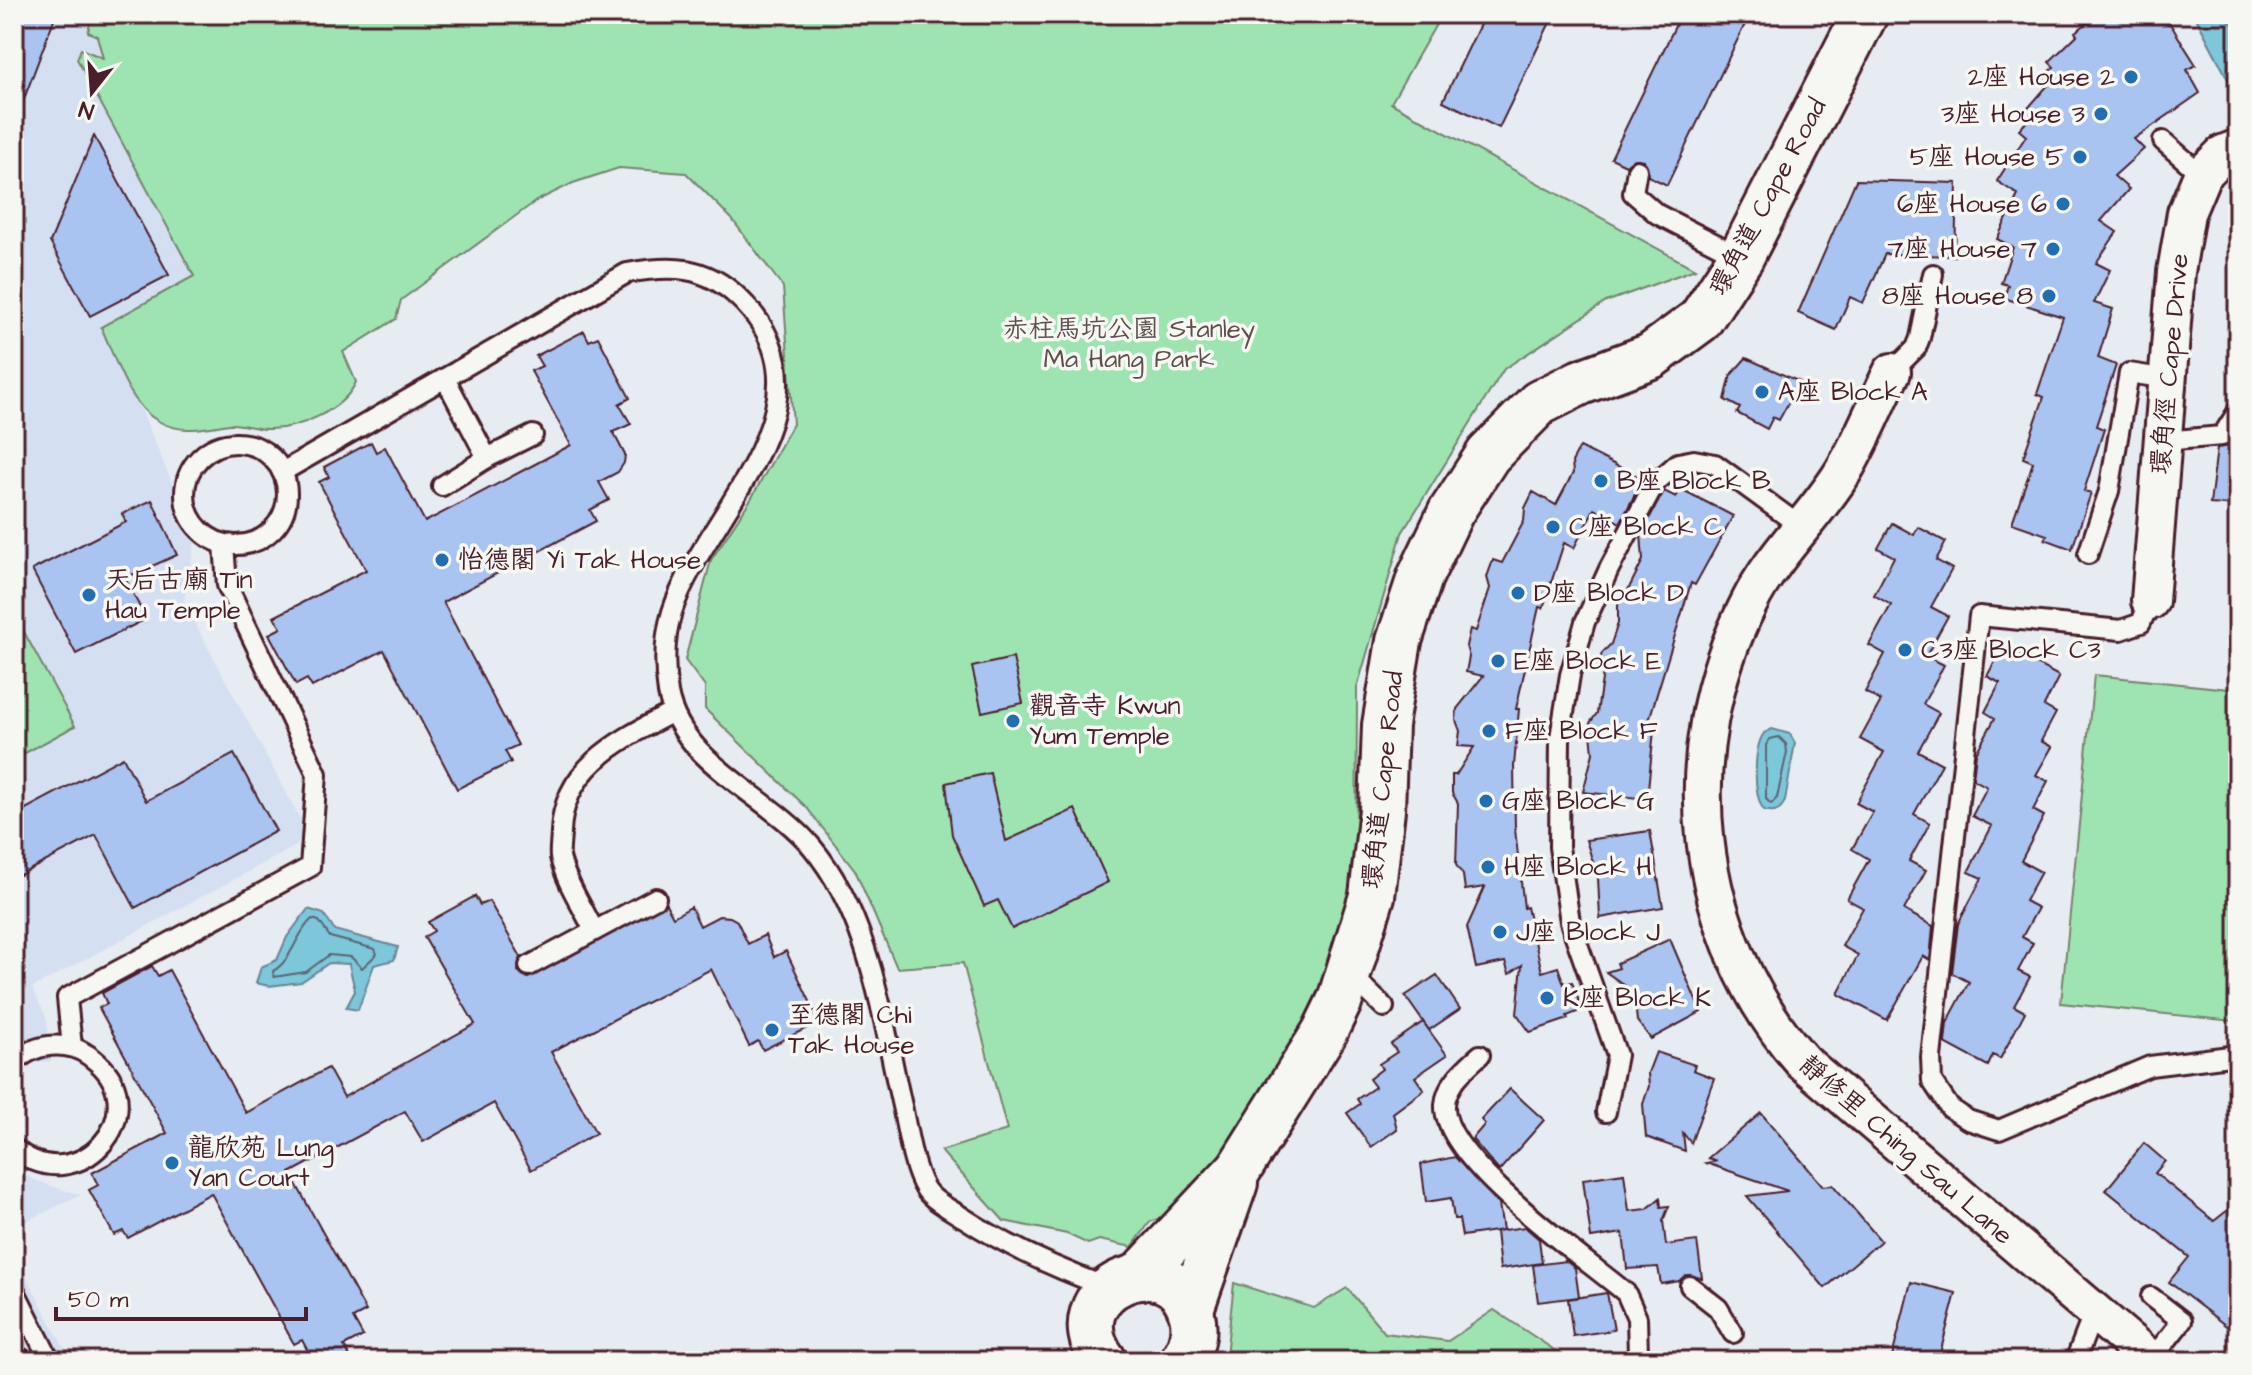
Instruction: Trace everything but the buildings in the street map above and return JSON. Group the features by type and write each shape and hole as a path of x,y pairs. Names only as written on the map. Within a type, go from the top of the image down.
{"street":[{"name":"環角道 Cape Road","path":"1106,1326 1239,1169 1324,1033 1349,973 1372,896 1382,810 1385,725 1396,652 1420,577 1451,512 1488,455 1523,415 1558,391 1651,356 1686,333 1715,301 1741,257 1865,14"},
{"name":"環角徑 Cape Drive","path":"2150,601 2168,379 2186,213 2202,175 2223,154 2238,148"},
{"name":"靜修里 Ching Sau Lane","path":"1892,372 1841,475 1800,526 1749,603 1724,661 1708,721 1702,797 1704,838 1715,900 1729,943 1763,1010 1803,1062 2152,1360"},
{"name":"環角道 Cape Road","path":"1182,1361 1192,1343 1195,1326 1191,1309 1239,1169"},
{"path":"1106,1326 1170,1284 1183,1295 1191,1309"}],"lane":[{"path":"2163,141 2202,175"},
{"path":"1637,170 1633,193 1657,214 1741,257"},
{"path":"282,472 627,273 665,266 694,269 730,290 753,314 767,338 775,365 775,410 765,445 687,576 670,615 665,660 673,712 686,735 711,762 798,831 842,891 870,967 909,1139 928,1194 1008,1247 1062,1272 1106,1326"},
{"path":"1892,372 1916,348 1933,274"},
{"path":"2088,554 2109,491 2129,373 2168,379"},
{"path":"446,380 487,458"},
{"path":"2163,441 2222,436 2238,411"},
{"path":"442,486 487,458 533,435"},
{"path":"240,442 267,453 282,472 287,489 285,507 278,523 257,541 224,544 208,537 187,512 184,487 193,464 206,451 222,444 240,442"},
{"path":"1606,1112 1617,1055 1570,922 1559,847 1560,738 1570,675 1585,622 1655,483 1678,463 1704,461 1726,470 1800,526"},
{"path":"72,1047 67,998 310,867 317,774 227,585 224,544"},
{"path":"2150,601 2141,623 2121,630 1979,616 1931,1057 1932,1081 1950,1108 1968,1120 1999,1130 2150,1066 2238,1055"},
{"path":"594,931 560,857 561,815 580,774 594,760 628,736 673,712"},
{"path":"529,966 656,898"},
{"path":"1349,973 1384,1007"},
{"path":"14,1063 34,1049 72,1047 104,1067 113,1084 117,1102 108,1138 79,1162 61,1166 41,1164 14,1148"},
{"path":"1480,1055 1451,1085 1445,1104 1451,1135 1475,1167 1626,1293 1637,1318 1638,1355"},
{"path":"1062,1272 1106,1326"},
{"path":"1690,1286 1718,1308 1733,1333"},
{"path":"14,1289 50,1361"},
{"path":"2151,1297 2182,1321 2152,1360"},
{"path":"2075,1361 2094,1312"},
{"path":"14,1354 25,1361"}],"shaded area":[{"path":"14,14 95,14 113,42 106,60 77,60 194,276 101,328 140,407 195,542 184,603 302,822 304,835 296,846 32,988 47,1019 51,1061 14,1064"},
{"path":"14,1171 48,1185 81,1195 14,1227"},
{"path":"14,1253 71,1361 14,1361"}],"green space":[{"name":"赤柱馬坑公園 Stanley Ma Hang Park","path":"92,14 1442,14 1391,103 1695,269 1606,302 1504,369 1402,533 1357,688 1356,908 1279,1088 1183,1210 1150,1222 1132,1247 1099,1240 1088,1244 1067,1234 1004,1221 941,1151 1007,1130 963,963 897,968 855,870 807,808 705,709 705,687 685,660 711,560 751,499 793,424 783,287 731,218 686,173 619,168 573,183 536,201 401,300 396,319 343,352 356,382 350,392 330,409 305,422 279,428 262,429 235,424 176,428 158,421 138,403 101,327 194,276 77,59 81,49 103,58 97,36 88,32"},
{"path":"23,630 75,726 14,759 14,634"},
{"path":"2094,675 2238,690 2238,968 2233,1021 2061,1003"},
{"path":"1234,1283 1314,1308 1347,1288 1385,1333 1448,1341 1494,1310 1571,1361 1222,1361 1226,1356"}],"water":[{"path":"2194,14 2233,15 2228,19 2238,31 2238,81 2230,83"},
{"path":"1772,729 1790,734 1795,743 1785,801 1779,809 1771,811 1764,810 1760,803 1756,772 1760,740 1764,733"},
{"path":"308,909 324,914 334,930 398,947 394,960 374,965 358,1010 346,1008 355,991 349,964 329,963 301,982 269,986 256,983 261,967 277,960 287,937"}],"place":[{"name":"2座 House 2","path":"2131,77"},
{"name":"3座 House 3","path":"2101,114"},
{"name":"5座 House 5","path":"2080,157"},
{"name":"6座 House 6","path":"2063,204"},
{"name":"7座 House 7","path":"2053,249"},
{"name":"8座 House 8","path":"2049,296"},
{"name":"A座 Block A","path":"1762,392"},
{"name":"B座 Block B","path":"1601,481"},
{"name":"C座 Block C","path":"1553,527"},
{"name":"怡德閣 Yi Tak House","path":"442,560"},
{"name":"D座 Block D","path":"1518,593"},
{"name":"天后古廟 Tin Hau Temple","path":"89,595"},
{"name":"C3座 Block C3","path":"1905,650"},
{"name":"E座 Block E","path":"1498,661"},
{"name":"觀音寺 Kwun Yum Temple","path":"1013,721"},
{"name":"F座 Block F","path":"1489,731"},
{"name":"G座 Block G","path":"1486,801"},
{"name":"H座 Block H","path":"1488,867"},
{"name":"J座 Block J","path":"1500,932"},
{"name":"K座 Block K","path":"1547,998"},
{"name":"至德閣 Chi Tak House","path":"772,1030"},
{"name":"龍欣苑 Lung Yan Court","path":"172,1163"}]}
